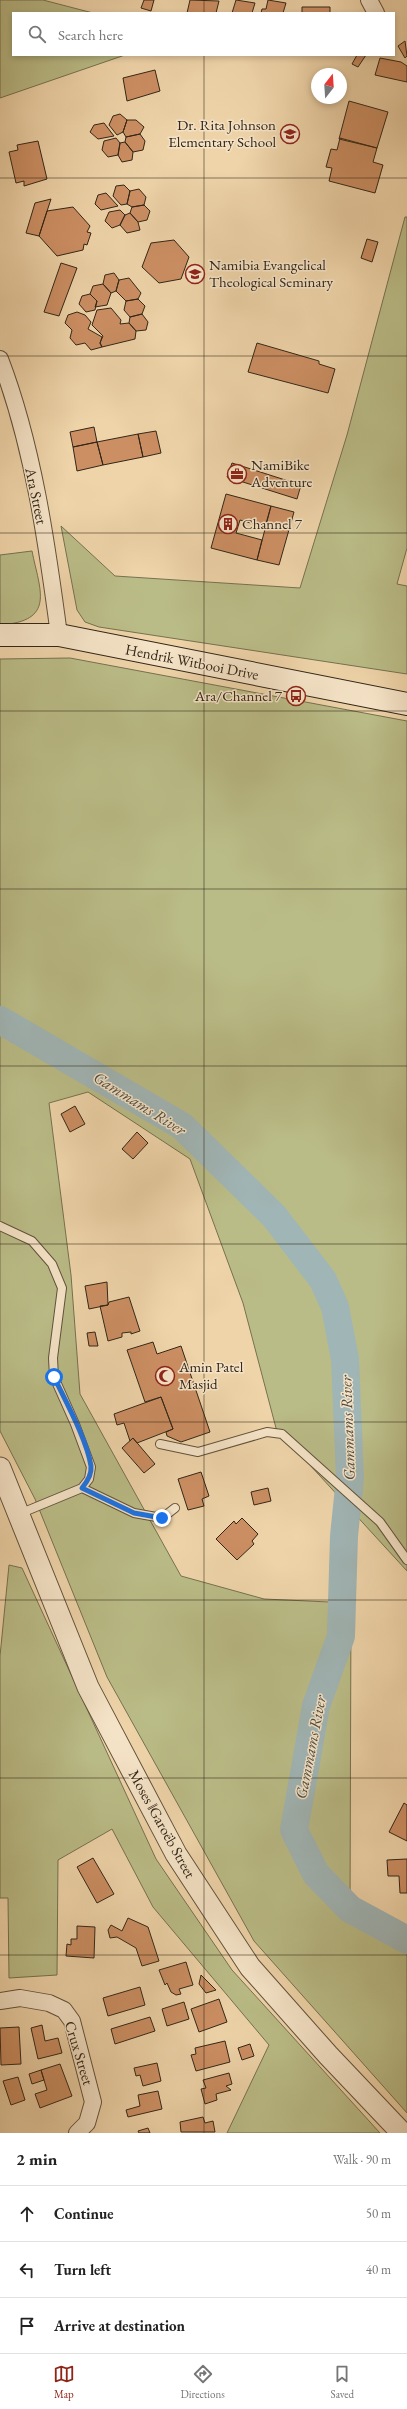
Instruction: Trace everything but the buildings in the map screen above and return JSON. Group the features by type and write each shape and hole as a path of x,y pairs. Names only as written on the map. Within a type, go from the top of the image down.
{"main road":[{"name":"Hendrik Witbooi Drive","path":"0,635 59,636 407,704"}],"street":[{"path":"369,0 375,12"},
{"name":"Ara Street","path":"0,359 20,422 48,550 59,636"},
{"name":"Moses ǁGaroëb Street","path":"0,1468 88,1687 176,1854 250,1967 328,2055 402,2133"},
{"name":"Crux Street","path":"0,2001 20,1998 48,2003 64,2010 72,2021 93,2102 88,2123 78,2133"}],"lane":[{"path":"0,1226 32,1241 52,1264 62,1288 53,1358 54,1377 75,1424 91,1467 89,1479 82,1488 18,1514"},
{"path":"160,1444 198,1452 267,1432 282,1434 364,1507 389,1533 407,1560"},
{"path":"82,1488 134,1513 162,1518 175,1508"}],"green space":[{"path":"0,0 43,0 89,12 12,12 12,56 122,56 0,98"},
{"path":"405,217 407,217 407,548 397,584 407,586 407,674 99,627 85,622 77,610 61,526 115,576 300,588 347,435"},
{"path":"32,551 40,591 40,602 37,610 30,617 18,622 0,625 0,555"},
{"path":"70,658 407,721 407,1571 276,1428 243,1303 190,1159 88,1092 49,1103 71,1275 80,1394 181,1576 264,1599 351,1603 350,1909 407,1940 407,2113 254,1941 107,1677 35,1499 0,1431 0,659"},
{"path":"9,1565 22,1568 156,1859 232,1970 380,2133 227,2133 269,2045 153,1907 112,1829 58,1860 57,1975 9,1978 8,1898 0,1898 0,1656"}],"waterway":[{"name":"Gammams River","path":"0,1020 182,1126 274,1216 323,1280 335,1307 345,1359 350,1478 344,1536 341,1636 316,1706 294,1830 316,1874 350,1909 407,1940"}],"place":[{"name":"Dr. Rita Johnson Elementary School","path":"290,134"},
{"name":"Namibia Evangelical Theological Seminary","path":"195,274"},
{"name":"NamiBike Adventure","path":"237,474"},
{"name":"Channel 7","path":"228,524"},
{"name":"Ara/Channel 7","path":"296,696"},
{"name":"Amin Patel Masjid","path":"165,1376"}],"route":[{"path":"54,1377 75,1424 91,1467 89,1479 82,1488 134,1513 162,1518"}]}
